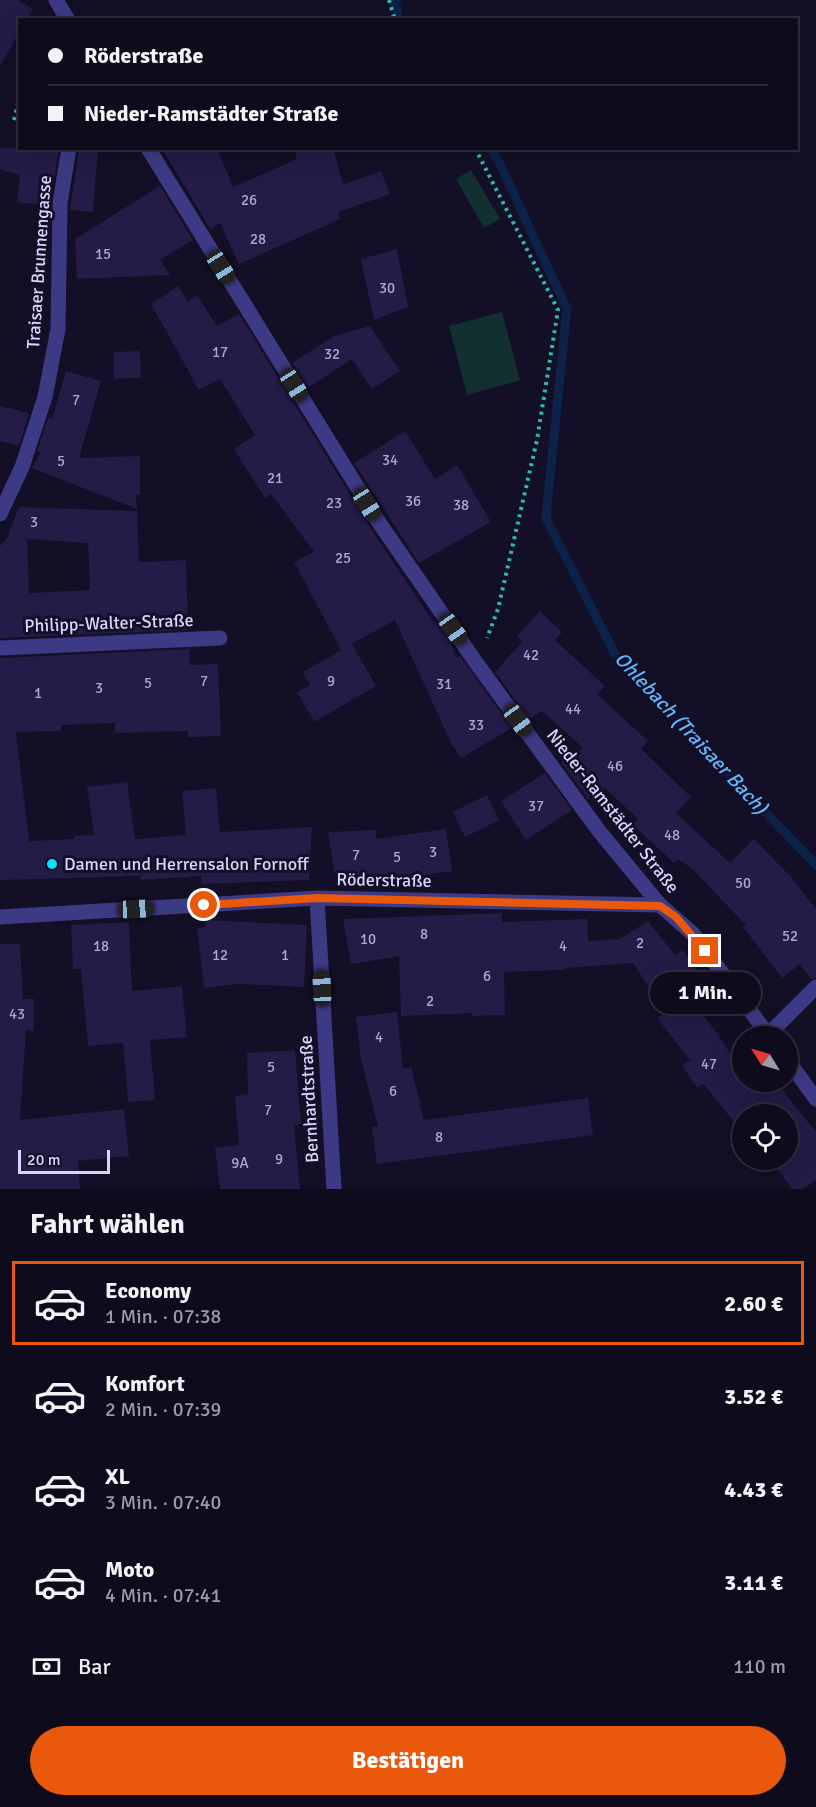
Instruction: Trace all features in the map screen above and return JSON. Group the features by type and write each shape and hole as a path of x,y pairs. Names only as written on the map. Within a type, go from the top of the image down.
{"street":[{"path":"56,0 67,18"},
{"name":"Traisaer Brunnengasse","path":"0,514 22,467 45,397 58,329 60,203 69,150"},
{"name":"Nieder-Ramstädter Straße","path":"149,150 380,524 477,664 599,831 660,906 693,934 761,1026"},
{"name":"Philipp-Walter-Straße","path":"0,648 220,638"},
{"name":"Röderstraße","path":"0,917 317,898 660,906"},
{"name":"Bernhardtstraße","path":"317,898 334,1189"},
{"name":"Nieder-Ramstädter Straße","path":"778,1026 816,987"},
{"path":"798,1075 816,1099"}],"path":[{"path":"389,0 394,18"},
{"path":"14,120 18,103"},
{"path":"476,150 558,310 534,452 498,609 477,664"}],"green space":[{"path":"471,170 500,219 484,228 456,179"},
{"path":"502,312 520,380 467,395 449,326"}],"building":[{"path":"0,0 18,0 33,9 28,18 18,18 18,35 0,66"},
{"path":"0,148 59,150 50,206 17,202 20,175 0,169"},
{"path":"79,150 98,150 93,212 70,210"},
{"path":"163,150 218,150 233,187 297,159 295,150 334,150 343,185 381,171 390,194 338,212 340,219 239,264 220,223 210,229"},
{"path":"160,186 193,240 160,260 170,275 77,279 75,239"},
{"path":"397,249 408,307 374,320 361,259"},
{"path":"178,286 188,302 197,295 217,326 239,314 372,530 433,622 435,621 451,644 457,658 460,656 512,728 461,758 451,743 395,620 341,650 294,562 314,552 271,494 265,498 234,449 255,435 220,379 199,390 151,304"},
{"path":"370,326 400,371 372,389 352,359 308,388 292,363 334,336"},
{"path":"140,351 141,378 114,379 114,352"},
{"path":"66,371 101,381 79,458 140,456 140,495 136,495 137,509 32,468 41,452 37,451 48,418 52,419"},
{"path":"0,406 29,413 19,446 0,441"},
{"path":"405,431 435,479 457,465 491,522 419,563 354,463"},
{"path":"19,507 137,511 139,562 186,560 188,630 0,638 0,546 7,538","holes":["27,539 88,543 90,590 29,593"]},
{"path":"540,611 562,632 555,640 605,686 597,694 648,741 641,749 691,797 676,813 730,863 754,839 791,877 816,909 816,978 811,979 800,964 782,978 743,927 746,925 691,868 678,859 674,863 633,825 638,819 605,788 588,799 561,762 583,748 542,711 529,719 495,672 522,642 517,636"},
{"path":"352,644 376,686 314,722 297,692 310,685 303,672"},
{"path":"189,649 190,665 218,664 221,736 188,737 188,731 115,733 115,723 61,725 61,731 16,732 29,841 74,839 74,836 94,835 87,787 127,782 135,839 186,835 182,791 216,788 220,832 312,827 309,880 202,884 201,876 141,880 140,876 0,880 0,658"},
{"path":"545,773 572,810 526,840 501,801"},
{"path":"487,795 499,820 465,837 453,812"},
{"path":"446,829 452,871 337,888 328,832 376,830 376,839"},
{"path":"502,913 502,922 587,919 588,941 620,939 648,921 675,955 683,950 702,978 684,991 732,1057 732,1092 784,1092 794,1104 732,1104 732,1119 704,1084 697,1088 682,1065 690,1060 657,1018 665,1012 633,963 565,968 565,970 504,972 505,1015 472,1016 472,1013 401,1016 399,956 351,964 343,919"},
{"path":"205,920 307,925 304,987 237,984 204,988 197,928 206,927"},
{"path":"129,922 132,991 182,986 187,1037 150,1040 155,1100 128,1102 123,1043 88,1046 81,969 73,969 71,925"},
{"path":"0,944 20,944 23,999 34,999 34,1031 26,1030 20,1120 124,1109 129,1156 78,1161 80,1189 0,1189"},
{"path":"397,1012 403,1069 411,1067 424,1120 588,1098 593,1135 377,1164 372,1127 378,1127 361,1059 356,1017"},
{"path":"295,1050 301,1124 294,1125 300,1189 220,1189 215,1148 239,1145 235,1096 248,1094 247,1053"},
{"path":"798,1110 816,1132 816,1180 802,1189 792,1189 778,1170 798,1170"}],"waterway":[{"name":"Ohlebach (Traisaer Bach)","path":"395,0 399,18"},
{"name":"Ohlebach (Traisaer Bach)","path":"491,150 499,162 567,309 546,518 616,656 816,865"}],"place":[{"name":"Damen und Herrensalon Fornoff","path":"52,864"}],"route":[{"path":"204,905 317,898 660,906 676,917 693,934 705,951"}]}
